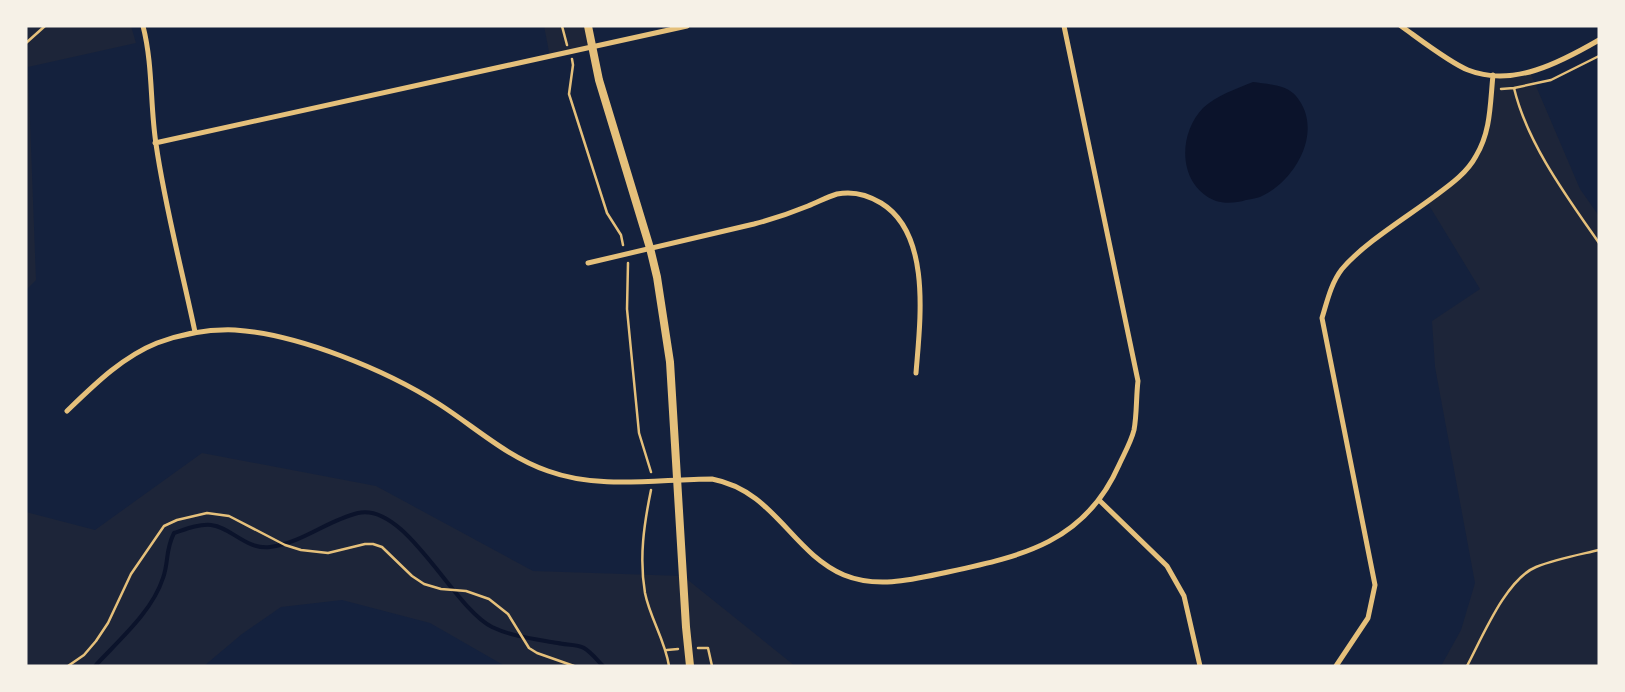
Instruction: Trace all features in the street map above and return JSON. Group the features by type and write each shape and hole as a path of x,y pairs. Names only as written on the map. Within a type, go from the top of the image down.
{"street":[{"path":"143,26 148,48 156,143 195,332"},
{"path":"588,26 599,80 650,248 670,362 690,666"},
{"path":"156,143 687,26"},
{"path":"67,411 101,378 126,360 156,344 195,332 234,330 266,334 334,354 404,384 438,404 524,462 548,472 590,481 712,479 731,483 747,491 829,567 846,576 890,583 1004,560 1033,550 1054,539 1080,520 1099,500 1112,480 1134,432 1138,381 1064,26"},
{"path":"1401,26 1468,70 1493,75 1513,76 1538,70 1599,40"},
{"path":"1336,666 1368,618 1375,584 1322,318 1330,293 1342,270 1362,250 1458,178 1476,158 1484,140 1490,118 1493,75"},
{"path":"588,262 779,217 837,194 872,197 888,207 900,219 914,251 920,312 916,373"},
{"path":"1099,500 1167,566 1184,596 1200,666"}],"path":[{"path":"26,43 45,26"},
{"path":"562,26 574,65 569,94 607,213 621,235 628,264 627,309 639,433 654,480 642,532 646,593 667,650 669,666"},
{"path":"1492,90 1514,88 1551,80 1599,56"},
{"path":"1514,88 1520,112 1564,193 1599,243"},
{"path":"68,666 84,655 96,641 131,574 164,526 177,520 207,512 229,516 285,545 301,550 328,553 373,544 382,547 412,576 441,589 466,591 489,599 508,614 529,648 537,653 574,666"},
{"path":"1466,666 1510,590 1520,577 1534,567 1599,550"}],"shaded area":[{"path":"26,26 131,26 136,43 28,67 36,280 26,290"},
{"path":"544,26 588,26 592,47 550,57"},
{"path":"1530,72 1580,189 1599,216 1599,666 1441,666 1461,630 1475,583 1435,367 1432,321 1480,289 1427,202 1458,179 1468,168 1475,156 1485,131 1493,75"},
{"path":"1253,82 1282,87 1296,96 1304,109 1307,137 1303,152 1296,165 1276,187 1264,195 1255,198 1223,203 1203,194 1194,184 1188,172 1186,145 1189,132 1195,119 1208,103"},
{"path":"202,453 376,486 533,571 683,576 795,666 505,666 430,623 342,600 281,607 242,634 204,666 26,666 26,512 95,530"}],"waterway":[{"path":"95,666 134,625 151,602 163,578 169,545 174,533 197,526 211,525 225,530 253,545 270,547 293,541 347,516 358,513 376,514 394,524 411,539 461,600 477,616 492,627 524,637 584,648 603,666"}]}
